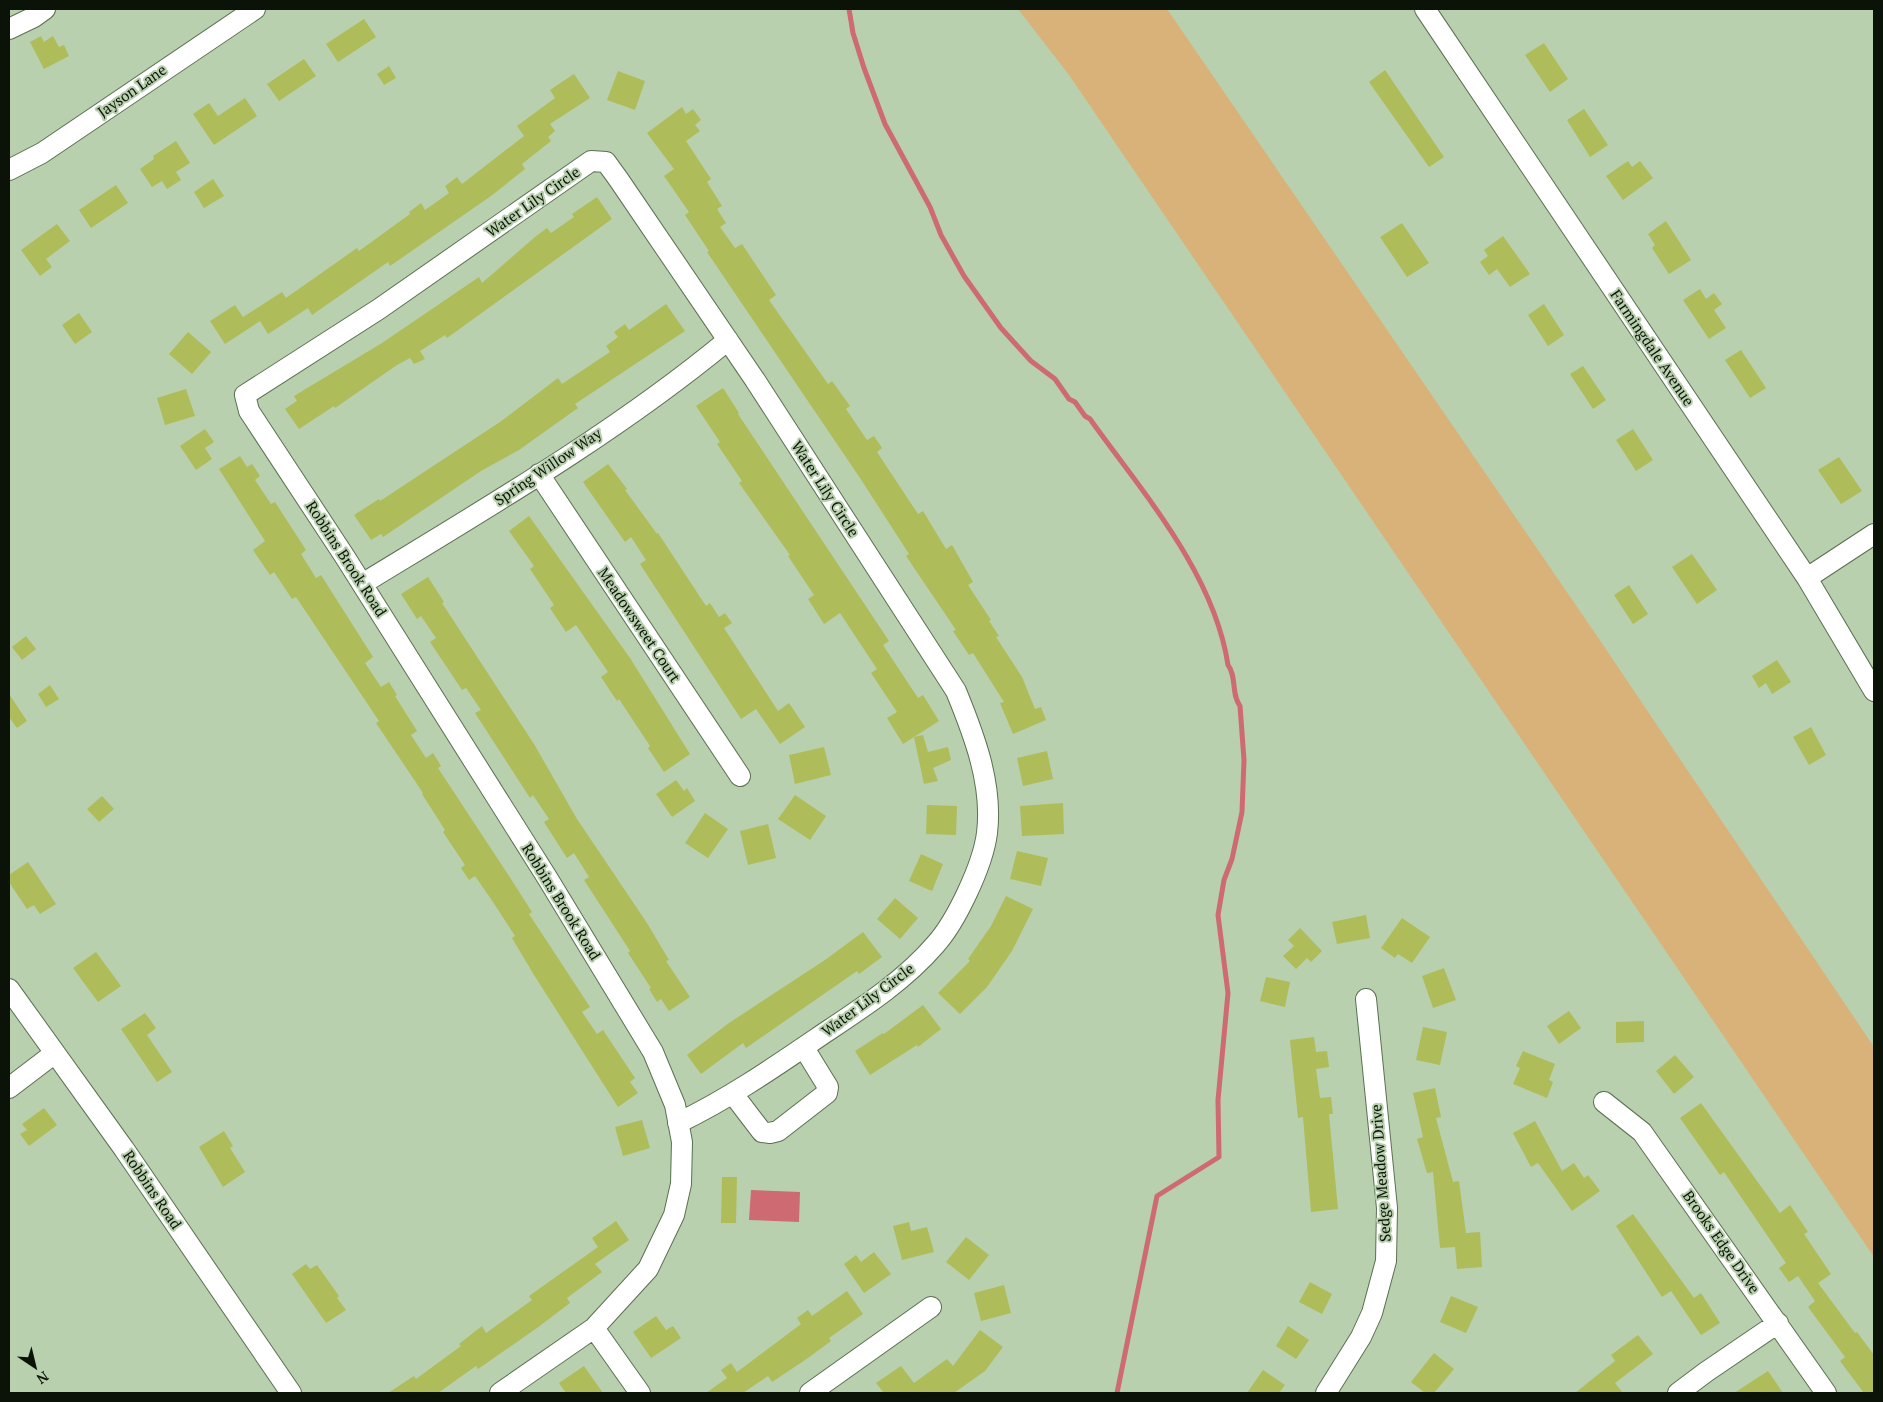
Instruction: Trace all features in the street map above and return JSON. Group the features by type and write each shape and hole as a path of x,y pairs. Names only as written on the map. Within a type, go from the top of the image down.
{"street":[{"path":"9,29 34,18 45,9"},
{"name":"Jayson Lane","path":"9,170 42,153 255,9"},
{"name":"Farmingdale Avenue","path":"1424,9 1807,578 1874,691"},
{"name":"Water Lily Circle","path":"244,394 379,309 591,161 606,162 728,340 956,691 971,728 983,768 987,802 987,834 971,883 954,920 936,945 909,972 804,1048 733,1094 678,1123"},
{"name":"Spring Willow Way","path":"362,584 539,474 694,368 728,340"},
{"name":"Robbins Brook Road","path":"244,394 249,411 362,584 548,879 653,1052 675,1105 682,1142 681,1184 674,1215 648,1269 594,1328 500,1393"},
{"name":"Meadowsweet Court","path":"539,474 740,776"},
{"path":"1807,578 1874,534"},
{"name":"Robbins Road","path":"9,989 124,1149 291,1393"},
{"name":"Sedge Meadow Drive","path":"1326,1393 1361,1337 1372,1312 1386,1260 1387,1208 1366,999"},
{"path":"733,1094 762,1132 770,1134 778,1131 827,1093 828,1087 804,1048"},
{"path":"9,1088 55,1054"},
{"name":"Brooks Edge Drive","path":"1604,1102 1642,1132 1826,1393"},
{"path":"810,1393 930,1307"},
{"path":"1678,1393 1778,1323"},
{"path":"594,1328 640,1393"}],"shaded area":[{"path":"1018,9 1167,9 1597,636 1874,1047 1874,1257 1069,75"},
{"path":"751,1190 800,1192 799,1222 749,1220"}],"building":[{"path":"364,19 376,37 338,62 326,44"},
{"path":"41,36 44,42 53,36 59,47 64,45 69,56 44,69 30,42"},
{"path":"1544,43 1568,79 1550,92 1525,55"},
{"path":"304,59 316,76 279,101 267,84"},
{"path":"389,66 396,78 384,85 377,74"},
{"path":"1385,70 1444,157 1429,167 1369,82"},
{"path":"618,71 645,81 635,110 607,100"},
{"path":"574,74 590,98 550,124 555,131 548,137 551,141 522,164 525,169 491,196 390,266 388,262 312,315 308,308 268,334 260,321 225,344 210,321 235,305 243,317 282,292 286,298 357,248 359,251 410,214 409,212 421,203 425,210 449,193 445,186 457,177 462,184 524,136 517,126 555,98 550,90"},
{"path":"245,98 257,116 214,145 193,114 209,103 218,116"},
{"path":"682,107 686,114 693,109 701,120 695,125 700,131 686,141 711,179 707,182 722,206 717,209 726,223 720,227 735,248 742,244 776,295 769,300 828,384 832,381 850,406 846,409 867,440 874,436 882,448 877,452 918,514 923,511 946,549 952,545 973,582 968,585 991,620 989,621 999,636 996,637 1022,677 1035,709 1041,707 1046,720 1013,734 1000,703 1004,702 973,653 969,655 953,631 956,630 906,556 909,554 860,478 707,252 709,251 685,215 689,212 664,176 674,169 647,133"},
{"path":"1584,109 1608,145 1590,157 1567,120"},
{"path":"176,141 190,163 176,172 181,180 167,189 162,181 152,187 140,169 154,159 153,156"},
{"path":"1628,161 1632,167 1640,161 1653,178 1623,200 1606,176"},
{"path":"213,179 224,196 204,208 194,192"},
{"path":"116,185 128,203 91,228 79,210"},
{"path":"597,197 612,219 447,338 445,335 420,351 425,359 414,364 410,358 397,365 335,408 334,406 299,429 285,409 297,401 294,396 382,343 479,277 482,283 547,228 551,233 574,217 572,214"},
{"path":"1666,221 1691,260 1669,274 1652,248 1655,245 1648,234"},
{"path":"1402,223 1429,263 1407,277 1380,237"},
{"path":"57,224 70,241 46,259 52,267 40,276 21,250"},
{"path":"1503,236 1530,274 1510,287 1497,269 1489,275 1480,262 1488,256 1484,250"},
{"path":"1700,289 1706,299 1714,293 1722,304 1714,310 1726,328 1709,339 1683,300"},
{"path":"666,304 685,331 575,404 578,408 519,450 481,471 383,537 381,534 371,540 354,515 379,499 380,501 500,422 558,378 562,384 610,352 606,346 618,337 614,332 625,324 629,330"},
{"path":"1544,304 1564,335 1548,346 1528,315"},
{"path":"79,313 92,332 75,344 62,325"},
{"path":"188,332 211,352 192,374 169,354"},
{"path":"1741,350 1766,388 1750,398 1725,360"},
{"path":"1583,366 1606,400 1593,409 1570,374"},
{"path":"723,388 738,414 889,641 883,645 918,698 923,695 939,721 903,744 887,718 897,712 871,673 877,669 840,613 824,624 808,599 814,595 788,556 790,555 739,483 742,481 717,444 720,442 696,406"},
{"path":"186,389 195,416 165,425 157,398"},
{"path":"205,429 214,442 205,448 212,459 196,470 180,446"},
{"path":"1633,429 1653,460 1636,471 1616,440"},
{"path":"240,456 247,467 252,464 260,476 255,480 271,504 275,502 306,550 301,554 316,578 321,575 373,657 365,663 381,687 389,682 397,695 395,696 417,731 411,735 426,758 433,753 441,766 438,768 532,912 529,914 590,1007 582,1012 597,1034 603,1030 635,1078 630,1082 638,1093 618,1107 534,975 512,938 515,936 491,899 475,876 469,880 461,868 465,865 443,832 445,830 423,793 376,723 379,721 296,597 292,599 274,572 270,575 253,550 265,541 219,469"},
{"path":"1839,457 1862,491 1841,504 1818,470"},
{"path":"608,464 658,533 706,606 710,603 719,617 725,613 732,623 724,628 778,711 789,703 805,727 780,744 756,709 741,719 640,564 646,560 631,537 625,542 583,482"},
{"path":"529,516 630,658 690,754 664,772 648,748 650,746 619,699 617,701 601,677 608,672 576,625 566,632 550,608 554,605 530,569 534,566 509,531"},
{"path":"1692,554 1717,590 1697,604 1672,567"},
{"path":"428,577 444,602 442,603 534,744 577,819 647,923 669,960 666,961 690,997 669,1011 661,999 657,1002 649,989 651,988 628,953 630,951 584,880 589,877 574,853 567,858 544,822 549,819 533,795 530,798 475,713 481,710 466,688 462,690 430,642 436,638 421,616 417,619 401,594"},
{"path":"1629,585 1648,614 1633,624 1614,595"},
{"path":"26,636 36,649 22,660 12,647"},
{"path":"1777,660 1791,682 1772,694 1766,683 1759,688 1752,676"},
{"path":"50,685 59,699 46,707 38,694"},
{"path":"9,694 27,721 17,728 9,717"},
{"path":"1811,727 1826,755 1809,765 1793,737"},
{"path":"923,735 928,752 948,747 951,760 933,768 938,781 924,784 914,737"},
{"path":"824,747 831,775 795,784 789,755"},
{"path":"1047,751 1053,779 1023,786 1017,758"},
{"path":"676,780 684,791 687,788 695,801 672,817 656,794"},
{"path":"795,795 826,816 810,840 778,819"},
{"path":"102,796 114,809 99,822 87,809"},
{"path":"1063,803 1064,834 1022,836 1020,806"},
{"path":"927,805 957,806 956,835 926,834"},
{"path":"705,813 728,829 708,858 685,843"},
{"path":"768,824 776,858 748,865 740,831"},
{"path":"1017,851 1048,858 1041,886 1010,879"},
{"path":"921,854 943,864 932,891 909,881"},
{"path":"28,862 56,904 40,914 34,905 27,909 9,882 9,875"},
{"path":"1006,896 1033,909 1012,951 987,987 960,1014 938,993 970,961 968,959 991,926"},
{"path":"895,898 918,918 900,939 877,919"},
{"path":"1366,915 1370,938 1337,944 1332,922"},
{"path":"1402,918 1430,937 1412,963 1398,954 1395,958 1381,948"},
{"path":"1300,928 1322,951 1311,962 1307,958 1296,969 1283,956 1294,946 1288,940"},
{"path":"863,932 882,957 859,974 857,971 746,1048 743,1043 701,1074 687,1055 729,1023 825,960"},
{"path":"96,952 121,986 98,1002 73,968"},
{"path":"1444,968 1456,1000 1433,1008 1422,976"},
{"path":"1266,977 1290,982 1285,1007 1260,1001"},
{"path":"923,1005 941,1029 918,1047 917,1045 870,1075 855,1051 884,1034"},
{"path":"1569,1011 1581,1028 1559,1044 1547,1026"},
{"path":"145,1013 156,1028 147,1035 172,1072 157,1082 121,1029"},
{"path":"1644,1021 1644,1042 1616,1043 1616,1022"},
{"path":"1423,1027 1447,1032 1440,1065 1416,1060"},
{"path":"1314,1037 1316,1052 1327,1051 1329,1067 1316,1069 1320,1098 1331,1097 1333,1114 1329,1114 1338,1209 1311,1212 1303,1117 1298,1118 1290,1040"},
{"path":"1523,1051 1555,1064 1549,1080 1553,1082 1547,1098 1513,1084 1520,1068 1516,1066"},
{"path":"1675,1055 1694,1077 1674,1094 1656,1071"},
{"path":"1435,1088 1441,1117 1436,1118 1453,1182 1459,1181 1466,1233 1480,1232 1482,1267 1457,1269 1455,1247 1440,1248 1433,1172 1427,1173 1417,1139 1423,1137 1413,1093"},
{"path":"1701,1103 1780,1213 1790,1205 1808,1232 1804,1234 1831,1274 1818,1283 1874,1355 1874,1393 1864,1393 1840,1361 1845,1357 1808,1307 1815,1301 1798,1276 1789,1282 1779,1268 1786,1263 1724,1172 1720,1175 1680,1118"},
{"path":"44,1108 57,1125 29,1146 20,1134 27,1130 22,1124"},
{"path":"642,1120 650,1148 623,1156 615,1127"},
{"path":"1535,1121 1562,1171 1574,1163 1584,1178 1588,1175 1600,1191 1572,1211 1538,1163 1531,1167 1513,1133"},
{"path":"224,1131 233,1146 230,1148 245,1172 223,1187 199,1147"},
{"path":"722,1177 737,1177 736,1223 721,1223"},
{"path":"1633,1214 1694,1298 1701,1293 1720,1323 1701,1335 1671,1291 1662,1297 1616,1226"},
{"path":"616,1221 629,1240 595,1264 602,1272 567,1298 570,1303 537,1328 478,1369 476,1366 438,1393 388,1393 414,1376 416,1379 461,1346 459,1344 482,1326 486,1333 532,1300 529,1296 598,1247 592,1238"},
{"path":"909,1222 911,1231 927,1227 934,1252 902,1260 893,1226"},
{"path":"966,1237 989,1255 969,1280 946,1262"},
{"path":"874,1252 891,1274 864,1293 844,1264 856,1255 861,1262"},
{"path":"306,1264 310,1269 317,1265 339,1296 337,1298 346,1310 326,1323 292,1274"},
{"path":"1310,1282 1332,1294 1322,1314 1299,1302"},
{"path":"1004,1285 1011,1313 981,1321 974,1293"},
{"path":"847,1291 863,1314 829,1338 831,1341 808,1358 772,1382 768,1376 743,1393 706,1393 727,1378 721,1370 731,1363 737,1372 801,1324 797,1318 808,1310 812,1316"},
{"path":"1451,1296 1478,1307 1466,1333 1440,1322"},
{"path":"656,1316 666,1330 673,1326 681,1338 651,1358 633,1332"},
{"path":"1288,1326 1309,1340 1296,1359 1276,1346"},
{"path":"980,1330 1003,1347 985,1371 954,1393 884,1393 876,1383 901,1366 914,1383 947,1359 953,1366"},
{"path":"1638,1335 1653,1354 1615,1383 1623,1393 1575,1393 1615,1361 1611,1355"},
{"path":"1434,1353 1454,1369 1434,1393 1425,1393 1411,1382"},
{"path":"584,1366 603,1393 566,1393 559,1383"},
{"path":"1263,1370 1285,1385 1279,1393 1247,1393"},
{"path":"1768,1371 1783,1393 1734,1393"}],"waterway":[{"path":"849,9 853,33 885,124 930,207 941,235 964,276 1001,328 1031,361 1055,379 1069,399 1075,402 1085,416 1090,419 1174,535 1208,598 1220,631 1237,701 1240,706 1244,760 1242,812 1232,859 1224,880 1218,915 1228,993 1218,1100 1219,1157 1157,1196 1117,1393"}]}
